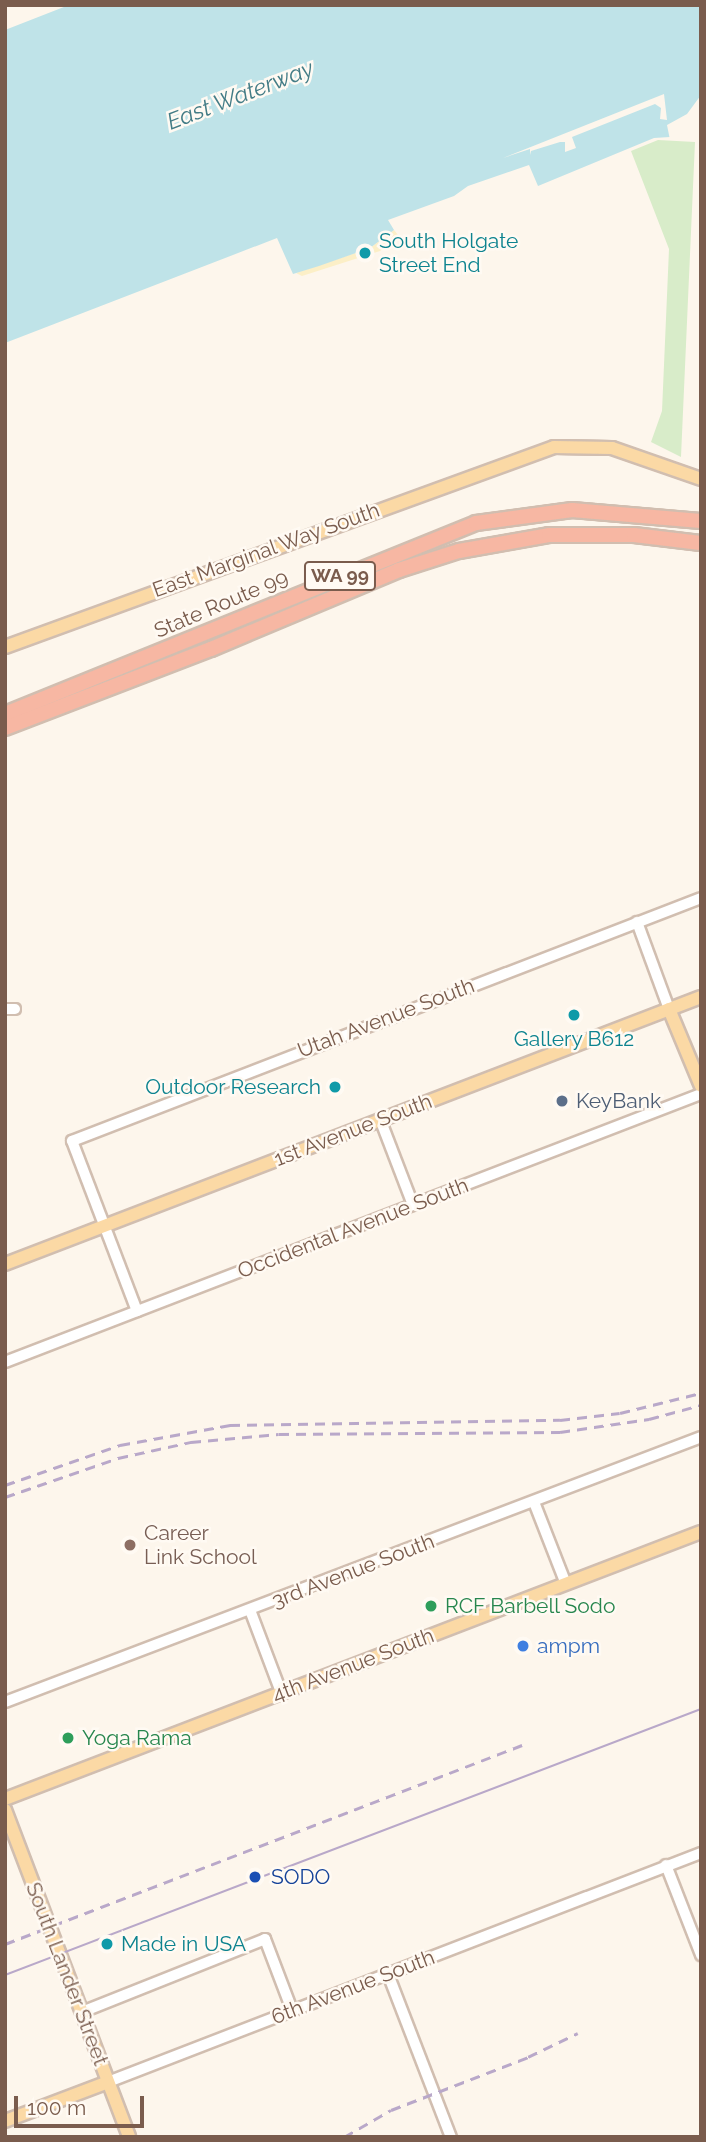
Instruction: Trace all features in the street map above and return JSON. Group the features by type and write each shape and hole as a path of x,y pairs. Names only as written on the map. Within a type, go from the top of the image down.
{"highway":[{"name":"State Route 99","path":"5,714 476,523 572,510 696,520"},
{"name":"State Route 99","path":"5,728 211,649 399,570 459,551 549,535 694,542"}],"main road":[{"name":"East Marginal Way South","path":"5,647 527,455 573,445 612,448 701,479"},
{"name":"1st Avenue South","path":"5,1264 701,997"},
{"path":"669,1009 701,1086"},
{"name":"4th Avenue South","path":"5,1799 701,1532"},
{"name":"South Lander Street","path":"5,1811 129,2137"},
{"name":"6th Avenue South","path":"5,2121 108,2082"}],"street":[{"name":"Utah Avenue South","path":"104,1226 72,1140 701,898"},
{"path":"637,922 669,1009"},
{"name":"Occidental Avenue South","path":"5,1362 701,1094"},
{"path":"380,1119 413,1205"},
{"path":"104,1226 137,1311"},
{"name":"3rd Avenue South","path":"5,1702 701,1437"},
{"path":"534,1502 566,1584"},
{"path":"250,1609 281,1692"},
{"name":"6th Avenue South","path":"108,2082 701,1853"},
{"path":"666,1866 701,1955"},
{"path":"82,2012 265,1939 292,2010"},
{"path":"388,1973 451,2137"}],"green space":[{"path":"658,140 695,142 681,457 651,442 662,411 669,249 631,151"}],"sand":[{"name":"South Holgate Street End","path":"394,230 399,236 380,251 302,276 296,273 370,248"}],"water":[{"name":"East Waterway","path":"69,5 701,5 701,117 670,137 654,138 538,186 529,165 468,186 454,196 388,220 394,230 370,248 319,266 293,274 277,238 5,343 5,30"}],"pier":[{"path":"664,94 667,120 660,119 661,108 655,104 572,137 576,148 565,152 565,142 560,142 531,151 530,155 530,149 503,158"},
{"path":"701,95 701,121 670,140 667,125 687,114"}],"tram line":[{"path":"5,1975 701,1709"}],"railway":[{"path":"5,1485 120,1445 230,1425 560,1420 620,1413 701,1393"},
{"path":"5,1497 118,1458 191,1442 279,1434 560,1432 649,1419 701,1405"},
{"path":"5,1944 522,1745"},
{"path":"344,2137 391,2110 528,2057 578,2033"}],"place":[{"name":"South Holgate Street End","path":"365,253"},
{"name":"Gallery B612","path":"574,1015"},
{"name":"Outdoor Research","path":"335,1087"},
{"name":"KeyBank","path":"562,1101"},
{"name":"Career Link School","path":"130,1545"},
{"name":"RCF Barbell Sodo","path":"431,1606"},
{"name":"ampm","path":"523,1646"},
{"name":"Yoga Rama","path":"68,1738"},
{"name":"SODO","path":"255,1877"},
{"name":"Made in USA","path":"107,1944"}]}
